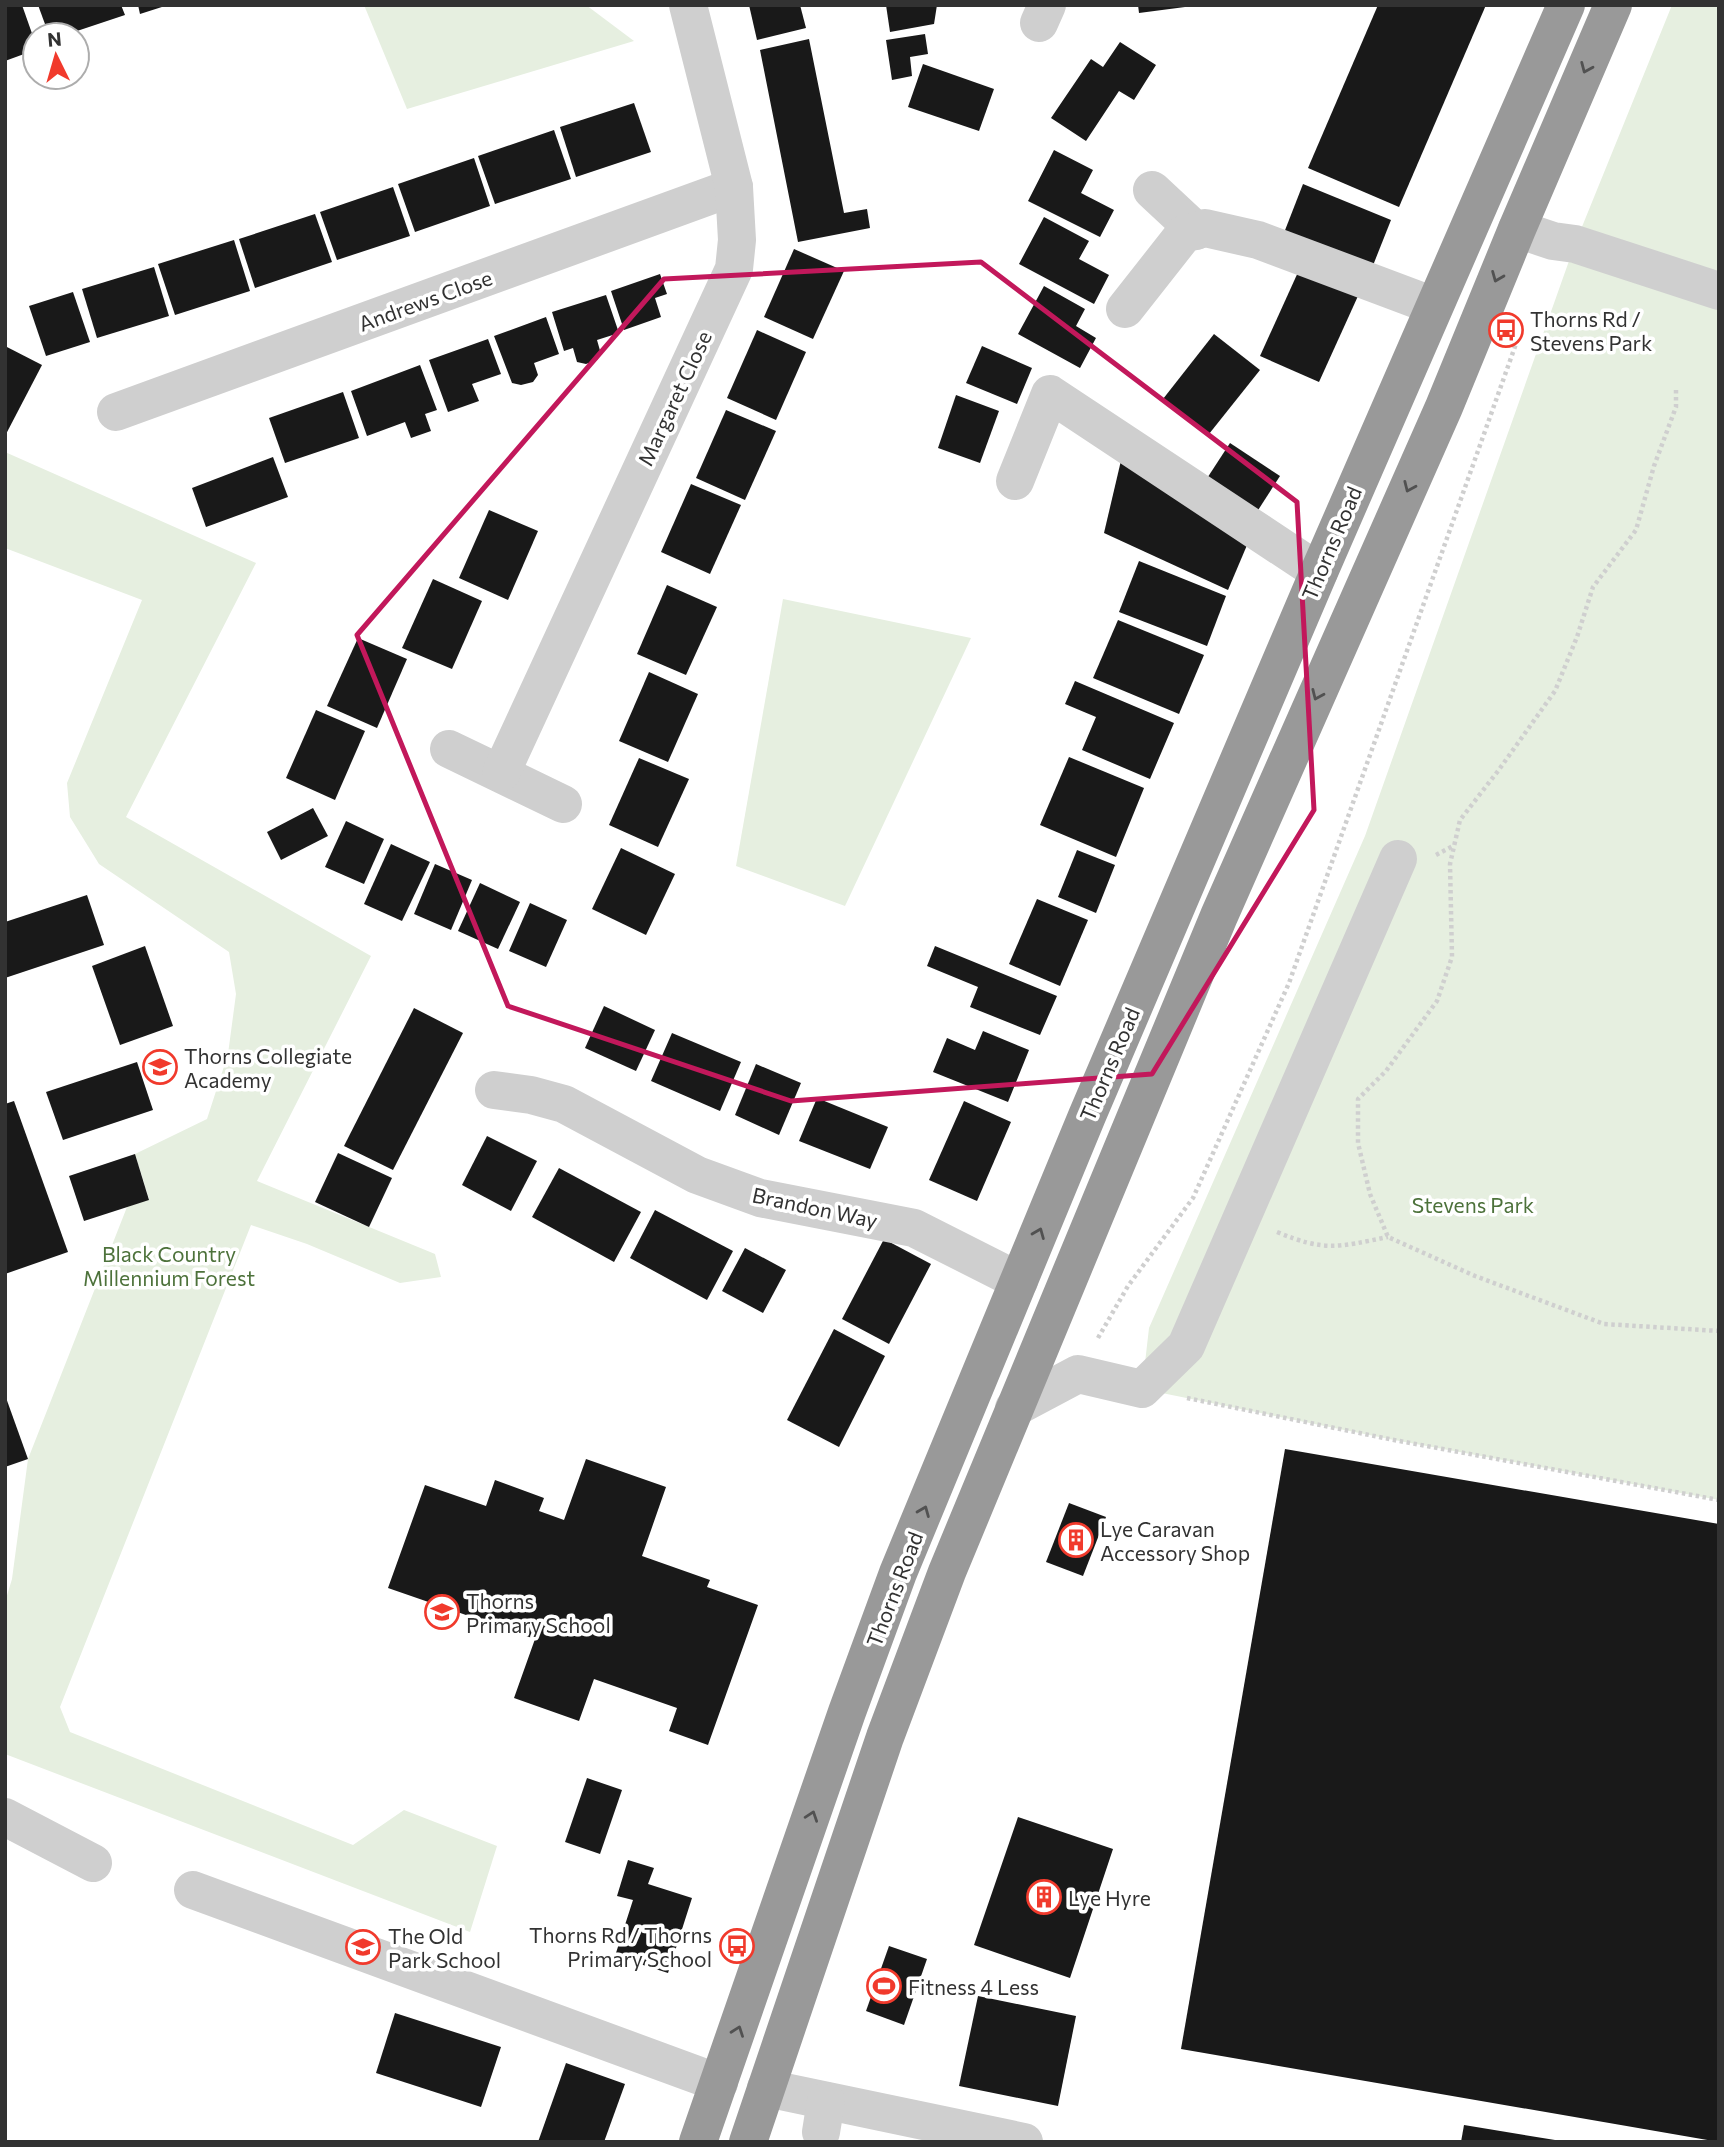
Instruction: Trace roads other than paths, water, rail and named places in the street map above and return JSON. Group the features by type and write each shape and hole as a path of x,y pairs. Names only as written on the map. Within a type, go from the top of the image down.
{"highway":[{"name":"Thorns Road","path":"698,2142 893,1586 1318,572 1566,5"},
{"name":"Thorns Road","path":"748,2142 895,1712 947,1572 1214,929 1444,407 1614,5"}],"street":[{"name":"Margaret Close","path":"501,773 734,269 737,240 734,187 688,5"},
{"name":"Andrews Close","path":"116,412 734,187"},
{"path":"1152,190 1196,231"},
{"path":"1125,309 1184,234 1205,228 1258,240 1434,306"},
{"path":"1517,229 1553,241 1575,244 1719,291"},
{"path":"1015,481 1050,394 1318,572"},
{"path":"449,749 563,804"},
{"path":"1014,1408 1078,1374 1142,1389 1186,1346 1398,859"},
{"name":"Brandon Way","path":"494,1090 531,1095 564,1104 697,1175 760,1198 914,1228 1019,1281"},
{"path":"5,1817 93,1863"},
{"path":"193,1890 719,2083"},
{"path":"766,2088 824,2116 1024,2142"}],"place":[{"name":"Thorns Rd / Stevens Park","path":"1506,330"},
{"name":"Thorns Collegiate Academy","path":"160,1067"},
{"name":"Lye Caravan Accessory Shop","path":"1076,1540"},
{"name":"Thorns Primary School","path":"442,1612"},
{"name":"Lye Hyre","path":"1044,1897"},
{"name":"Thorns Rd / Thorns Primary School","path":"737,1946"},
{"name":"The Old Park School","path":"363,1947"},
{"name":"Fitness 4 Less","path":"884,1986"}],"park label":[{"name":"Stevens Park","path":"1473,1204"},
{"name":"Black Country Millennium Forest","path":"169,1265"}]}
